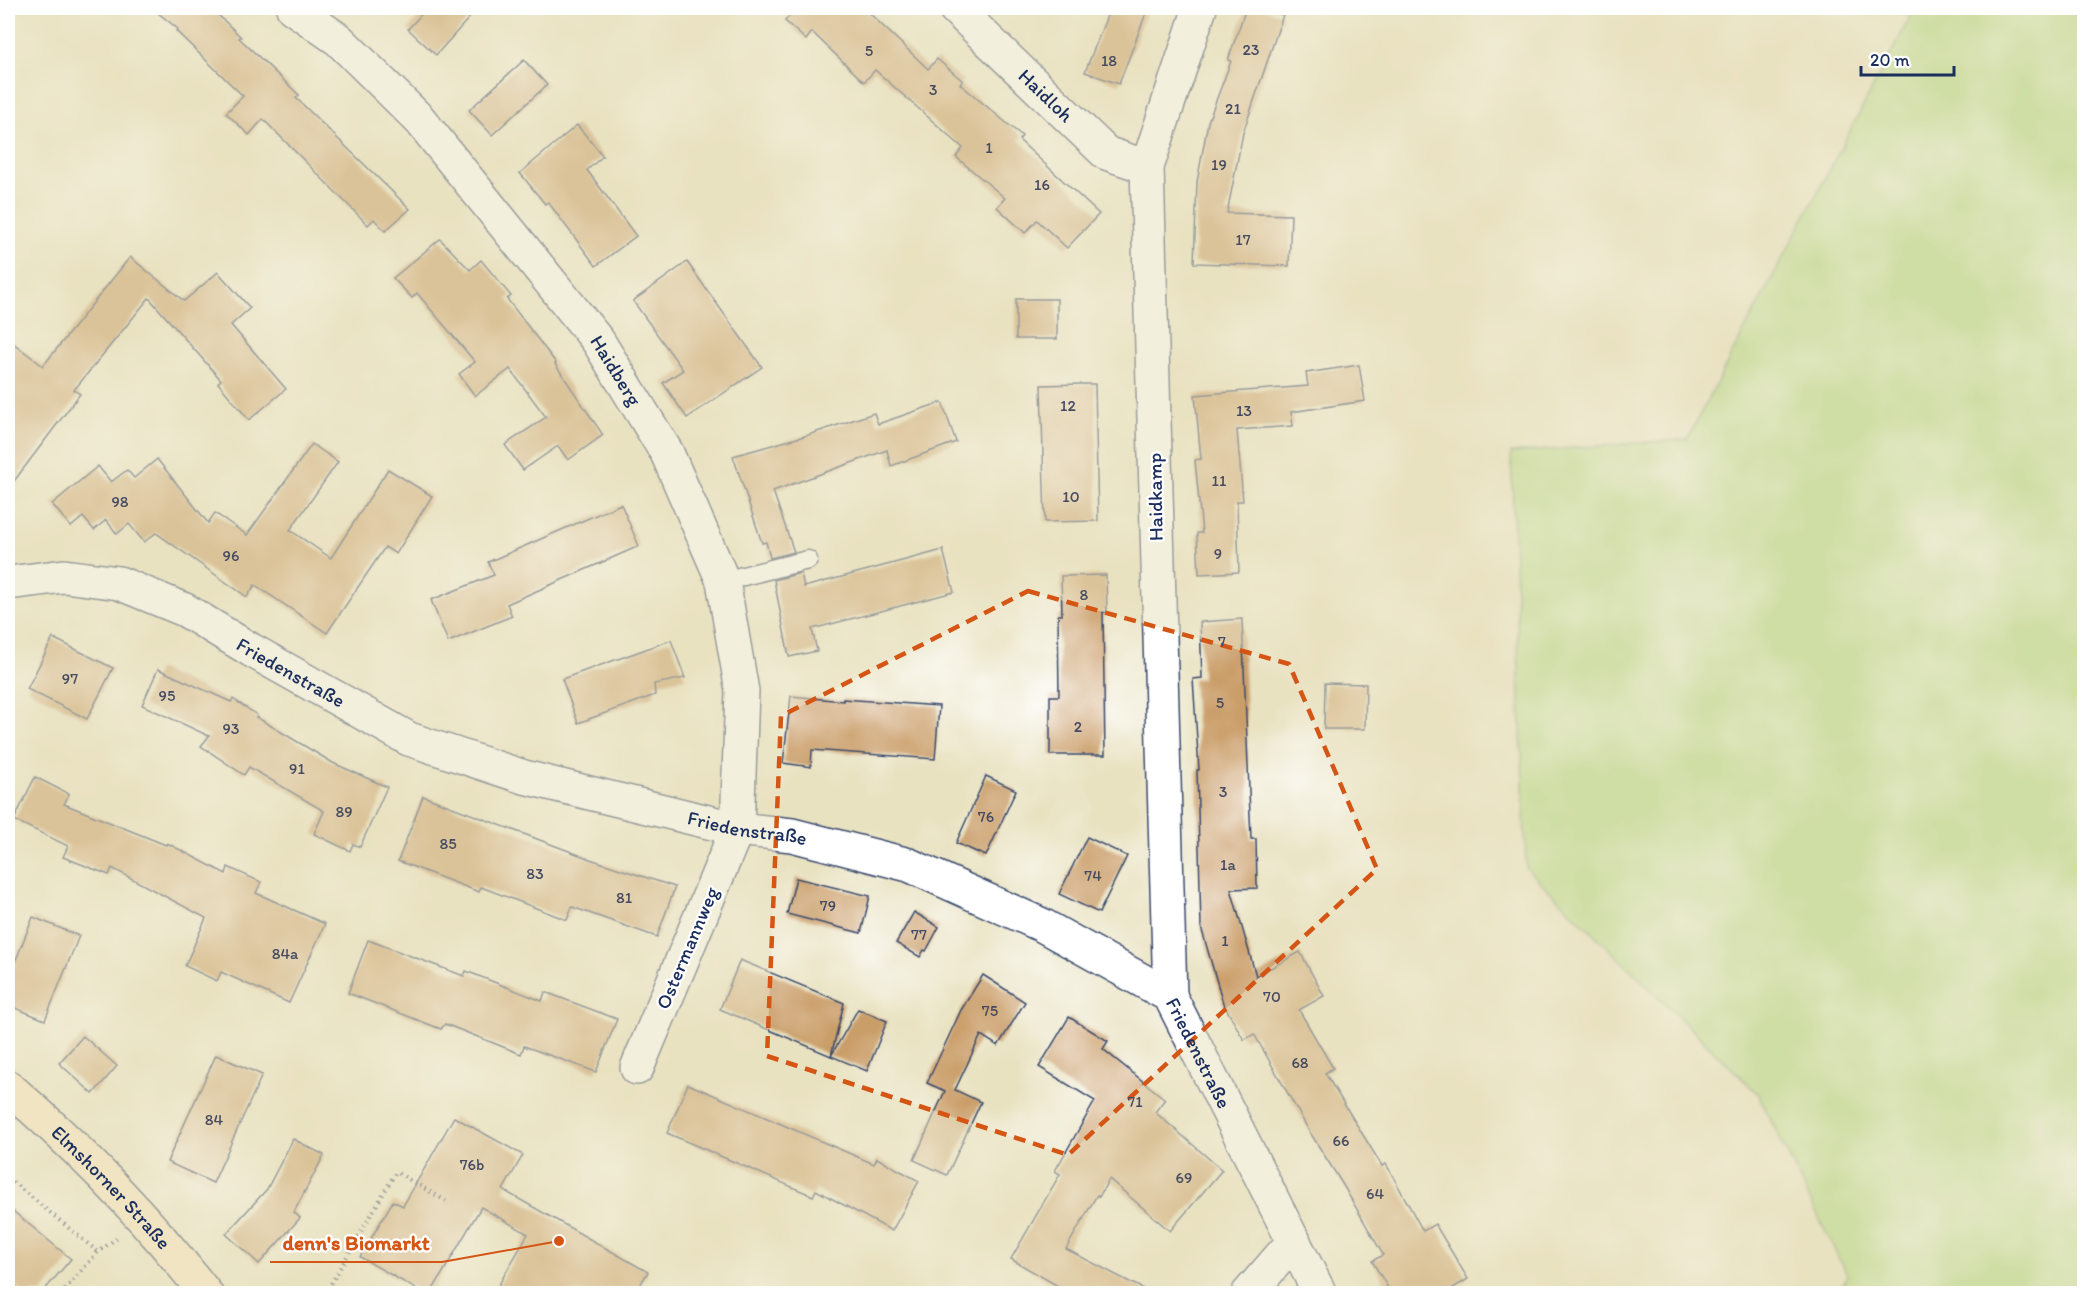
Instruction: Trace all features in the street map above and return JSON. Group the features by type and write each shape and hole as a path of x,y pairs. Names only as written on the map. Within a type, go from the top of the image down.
{"main road":[{"name":"Elmshorner Straße","path":"8,1087 94,1166 125,1198 177,1256 206,1293"}],"street":[{"name":"Haidberg","path":"293,8 339,40 420,120 598,341 667,453 723,581 742,691 737,829"},
{"name":"Haidloh","path":"955,8 1106,153 1146,167"},
{"name":"Haidkamp","path":"1170,996 1146,167 1200,8"},
{"name":"Friedenstraße","path":"8,583 64,576 119,583 185,610 409,739 524,777 737,829 792,835 909,865 1042,925 1170,996 1320,1293"},
{"name":"Ostermannweg","path":"637,1068 737,829"},
{"path":"1248,1293 1294,1240"}],"lane":[{"path":"723,581 808,560"}],"path":[{"path":"325,1293 396,1172 446,1201"},
{"path":"8,1178 98,1252"},
{"path":"61,1293 98,1252 118,1237"}],"highlighted area":[{"path":"1028,591 1289,664 1377,869 1068,1155 767,1056 781,716"}],"green space":[{"path":"1915,8 2084,8 2084,1293 1839,1293 1847,1275 1758,1094 1526,868 1511,453 1687,439"}],"building":[{"path":"152,8 211,8 299,95 296,98 410,209 385,231 374,219 368,225 263,119 249,135 226,113 243,96 176,31 178,29"},
{"path":"427,8 478,8 436,55 408,29"},
{"path":"787,8 864,8 928,69 937,59 963,81 960,84 1022,136 1019,140 1099,214 1067,248 1037,220 1025,233 997,207 1005,198 956,157 963,148 875,70 864,82 812,32 806,40 785,21 792,13"},
{"path":"1110,8 1148,8 1119,84 1085,72"},
{"path":"1246,8 1261,8 1283,15 1243,133 1227,213 1291,215 1289,266 1194,263 1197,182 1208,122 1231,61 1228,60"},
{"path":"524,60 547,85 492,135 469,110"},
{"path":"577,125 603,156 587,170 636,236 596,266 548,202 545,204 520,173"},
{"path":"440,239 470,270 481,260 511,296 507,299 556,363 603,435 568,460 558,446 523,470 505,445 546,417 510,369 475,396 459,374 475,362 417,293 412,298 393,278"},
{"path":"130,257 184,301 218,272 250,308 231,325 286,389 249,420 218,383 221,380 149,298 74,390 80,394 8,489 8,339 43,366"},
{"path":"687,262 762,367 687,418 663,383 683,370 633,301"},
{"path":"1016,299 1057,299 1057,339 1016,339"},
{"path":"1359,365 1365,401 1291,412 1293,426 1237,430 1243,501 1237,501 1239,572 1199,574 1197,533 1202,533 1195,460 1201,459 1195,395 1308,386 1306,373"},
{"path":"1095,384 1098,521 1045,522 1041,385"},
{"path":"942,402 956,442 891,466 887,450 773,491 794,552 770,558 766,542 762,543 733,456 874,413 878,424"},
{"path":"312,444 338,462 290,530 331,558 388,469 432,496 396,554 385,547 327,633 255,585 247,597 156,533 144,542 129,524 117,534 106,520 94,530 83,517 71,527 52,504 98,466 111,482 127,470 134,478 157,459 208,523 215,513 247,535"},
{"path":"621,504 639,546 507,604 512,616 448,642 431,600 494,575 488,562"},
{"path":"943,550 954,592 812,629 817,651 789,657 774,580 801,573 804,587"},
{"path":"1106,575 1107,612 1103,612 1105,755 1050,755 1050,696 1059,696 1058,615 1062,615 1061,576"},
{"path":"1242,619 1251,839 1256,839 1257,888 1231,889 1256,976 1300,952 1324,996 1299,1010 1333,1068 1325,1073 1382,1166 1386,1164 1423,1231 1435,1224 1468,1279 1445,1293 1391,1293 1372,1261 1383,1255 1343,1185 1254,1034 1244,1040 1223,1003 1201,927 1197,770 1199,770 1193,679 1202,678 1200,622"},
{"path":"53,638 113,668 87,719 27,689"},
{"path":"671,640 685,678 654,684 655,695 578,723 562,679"},
{"path":"158,669 231,702 233,699 257,715 256,717 333,763 387,787 360,847 353,844 350,851 314,834 324,811 249,767 244,775 201,746 209,736 142,705"},
{"path":"1325,683 1366,684 1365,729 1324,729"},
{"path":"791,696 939,706 935,759 812,750 811,767 783,763"},
{"path":"986,776 1016,790 986,856 956,843"},
{"path":"35,777 69,794 64,804 166,845 167,843 226,874 228,867 261,882 256,893 325,924 289,1003 221,972 217,981 185,966 206,918 112,868 109,875 63,857 68,846 14,820"},
{"path":"423,796 590,859 675,887 657,937 572,907 567,920 481,887 479,892 398,861"},
{"path":"1087,837 1127,856 1099,913 1059,894"},
{"path":"796,878 870,896 861,933 787,914"},
{"path":"914,912 939,927 926,951 924,950 920,957 896,943"},
{"path":"33,917 79,936 45,1020 8,1005 8,980"},
{"path":"368,940 464,976 466,971 542,1001 545,992 617,1019 596,1072 524,1046 521,1054 445,1024 441,1029 348,993"},
{"path":"740,960 844,1003 831,1056 720,1009"},
{"path":"983,975 1025,1002 998,1046 981,1035 955,1090 981,1102 947,1175 914,1160 945,1091 927,1083 961,1010"},
{"path":"858,1009 887,1021 867,1071 831,1056"},
{"path":"1069,1017 1108,1041 1103,1049 1165,1099 1155,1112 1222,1170 1170,1231 1109,1179 1099,1197 1097,1195 1066,1249 1151,1293 1070,1293 1011,1259 1060,1174 1055,1171 1095,1101 1039,1067"},
{"path":"83,1036 117,1066 93,1094 59,1063"},
{"path":"216,1055 262,1075 213,1183 167,1162"},
{"path":"688,1084 874,1164 877,1158 919,1181 892,1231 816,1190 813,1196 667,1133"},
{"path":"454,1117 523,1155 503,1190 648,1272 635,1293 494,1293 528,1234 481,1207 431,1293 423,1293 360,1257 393,1201 403,1206"},
{"path":"293,1139 324,1155 294,1212 300,1218 259,1264 226,1234 267,1189"},
{"path":"8,1207 71,1259 42,1293 24,1293 8,1280"}],"place":[{"name":"denn's Biomarkt","path":"559,1241"}]}
